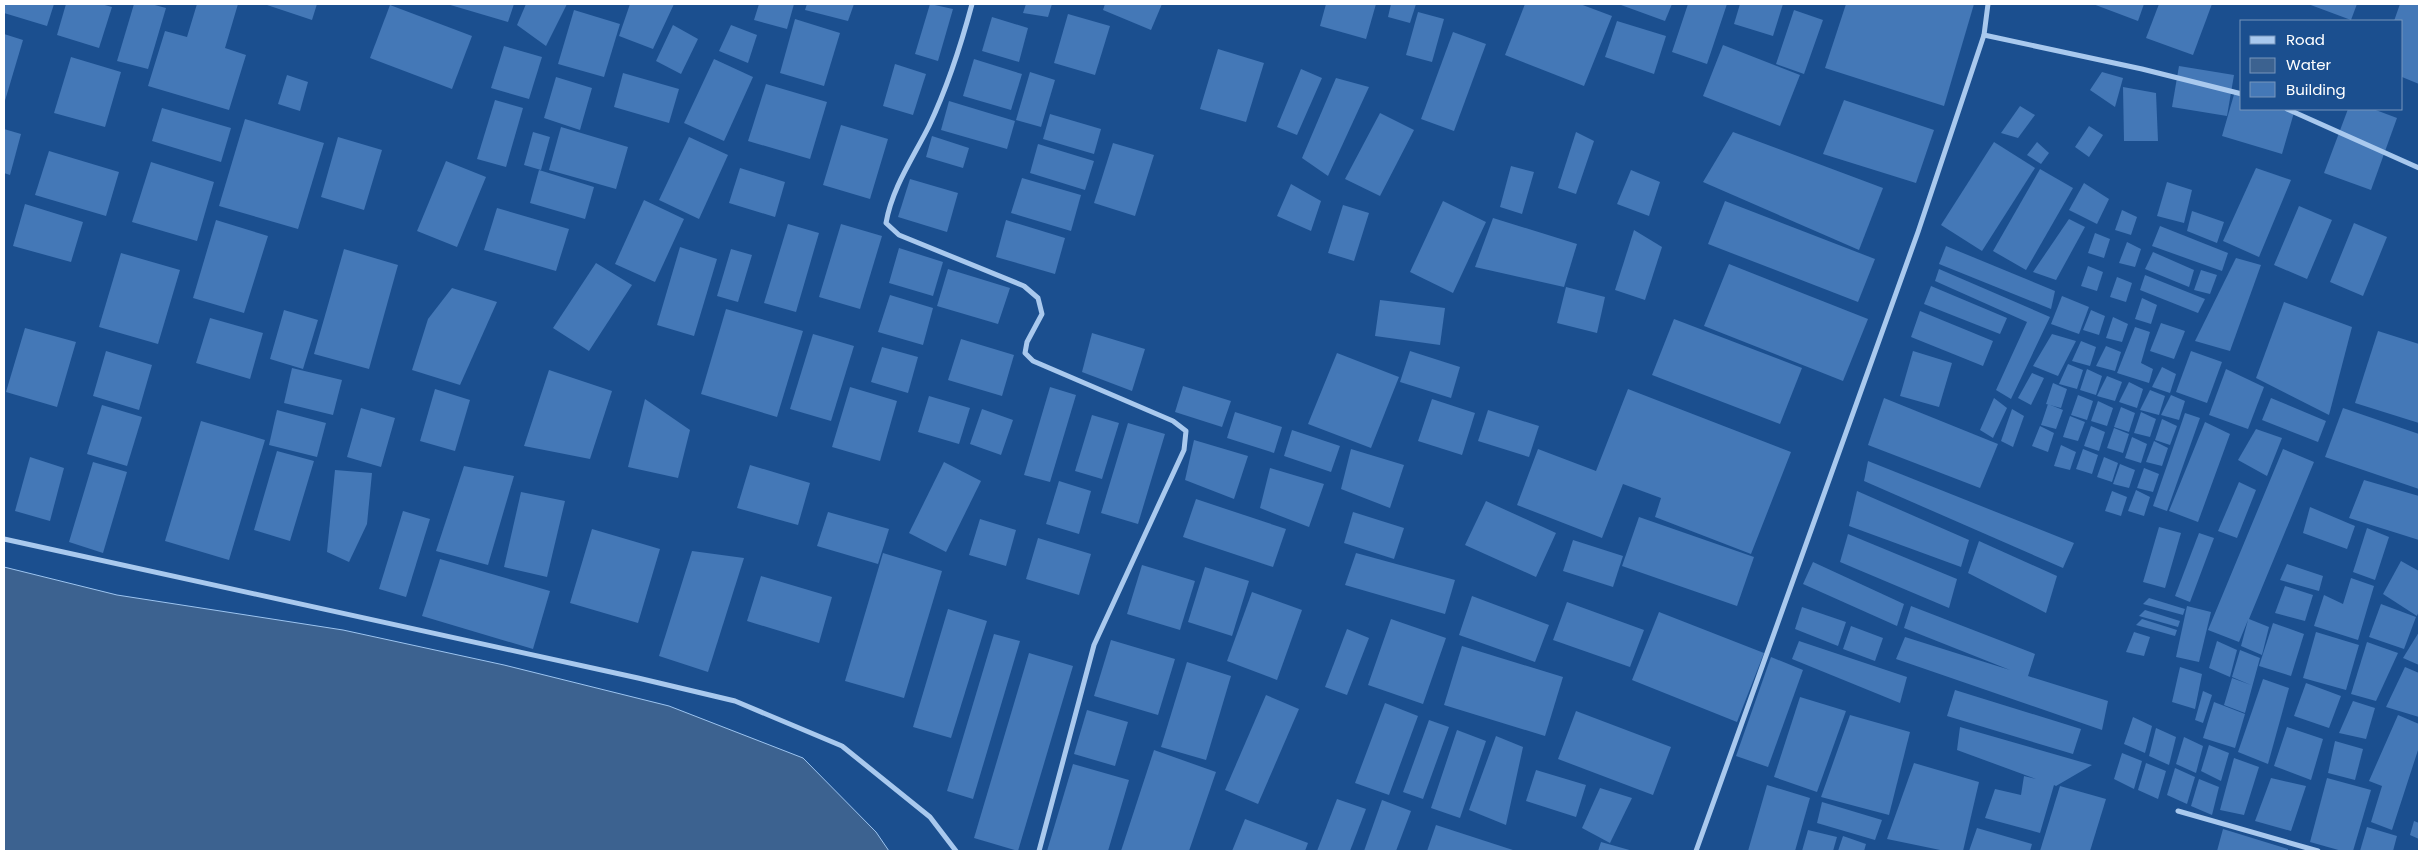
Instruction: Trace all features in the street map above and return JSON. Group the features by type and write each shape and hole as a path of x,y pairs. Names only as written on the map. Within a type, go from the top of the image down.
{"street":[{"path":"972,4 964,34 930,124 889,202 886,223 899,235 1024,286 1038,298 1042,314 1027,342 1025,353 1033,361 1173,421 1186,431 1184,450 1094,645 1039,851"},
{"path":"1696,851 1918,232 1984,35 1988,4"},
{"path":"1984,35 2142,69 2240,94"},
{"path":"2289,110 2419,168"},
{"path":"4,539 638,678 734,701 842,746 930,817 956,851"},
{"path":"2178,811 2318,851"}],"water":[{"path":"4,567 117,595 343,630 504,665 669,706 803,758 876,832 889,851 4,851"}],"building":[{"path":"4,4 54,4 47,26 4,13"},
{"path":"66,4 101,4 112,7 99,48 57,35"},
{"path":"134,4 151,4 166,8 148,69 117,61"},
{"path":"197,4 238,4 225,48 246,55 229,110 148,86 165,31 187,37"},
{"path":"264,4 317,4 312,20"},
{"path":"447,4 514,4 508,22"},
{"path":"526,4 567,4 546,46 517,25"},
{"path":"630,4 674,4 653,49 619,36"},
{"path":"759,4 794,4 787,29 754,20"},
{"path":"807,4 854,4 848,21 805,10"},
{"path":"930,4 953,9 938,61 915,54"},
{"path":"1026,4 1052,4 1048,17 1023,13"},
{"path":"1105,4 1162,4 1151,30 1103,10"},
{"path":"1326,4 1376,4 1366,39 1320,26"},
{"path":"1391,4 1416,4 1410,23 1388,17"},
{"path":"1525,4 1580,4 1612,16 1584,86 1505,55"},
{"path":"1622,4 1672,4 1665,21"},
{"path":"1688,4 1727,4 1707,64 1672,52"},
{"path":"1740,4 1783,4 1773,36 1734,24"},
{"path":"1846,4 1974,4 1944,106 1825,68"},
{"path":"2093,4 2144,4 2138,21"},
{"path":"2159,4 2212,4 2193,55 2146,38"},
{"path":"2308,4 2357,4 2351,20"},
{"path":"2400,4 2419,4 2419,84 2403,77 2403,20 2394,20"},
{"path":"390,5 472,36 452,89 370,58"},
{"path":"574,10 620,24 604,77 558,64"},
{"path":"1794,10 1823,20 1804,74 1776,64"},
{"path":"1418,12 1444,19 1432,62 1406,55"},
{"path":"1068,14 1110,26 1095,75 1054,63"},
{"path":"992,17 1028,28 1019,62 982,51"},
{"path":"795,19 840,33 824,86 780,73"},
{"path":"1617,21 1666,36 1654,74 1605,57"},
{"path":"673,25 698,39 681,74 656,61"},
{"path":"731,25 757,35 748,63 719,51"},
{"path":"1453,32 1486,44 1454,131 1421,119"},
{"path":"4,34 23,40 4,104"},
{"path":"1723,45 1800,75 1780,126 1703,96"},
{"path":"504,46 542,57 529,99 491,88"},
{"path":"1218,49 1264,63 1246,122 1200,109"},
{"path":"71,57 121,72 105,127 54,113"},
{"path":"714,59 753,77 724,141 684,123"},
{"path":"974,59 1022,74 1011,110 963,96"},
{"path":"895,64 926,74 913,115 883,106"},
{"path":"2179,66 2234,75 2227,116 2172,107"},
{"path":"1301,69 1322,78 1297,135 1277,127"},
{"path":"1030,72 1055,80 1041,127 1016,120"},
{"path":"2102,72 2123,78 2115,107 2090,90"},
{"path":"623,73 679,89 669,123 614,107"},
{"path":"287,75 308,82 300,111 278,104"},
{"path":"556,77 592,88 580,130 544,118"},
{"path":"1336,78 1369,87 1328,176 1302,158"},
{"path":"766,84 827,102 810,159 748,141"},
{"path":"2123,87 2156,93 2158,141 2124,141"},
{"path":"2235,91 2240,92 2240,110 2295,110 2282,154 2222,136"},
{"path":"495,100 523,108 506,167 477,159"},
{"path":"1844,100 1934,130 1916,183 1823,154"},
{"path":"949,101 1015,121 1007,149 941,130"},
{"path":"2020,106 2035,115 2018,138 2001,133"},
{"path":"162,108 231,128 221,162 152,141"},
{"path":"2348,110 2376,110 2397,118 2371,190 2324,173"},
{"path":"1380,113 1414,130 1380,196 1345,179"},
{"path":"1050,114 1101,129 1094,154 1043,139"},
{"path":"245,119 324,143 298,229 219,206"},
{"path":"841,125 888,139 870,199 823,185"},
{"path":"2089,126 2103,135 2089,157 2075,147"},
{"path":"561,127 628,147 616,189 549,170"},
{"path":"4,129 21,134 10,175 4,173"},
{"path":"533,132 550,137 541,170 524,165"},
{"path":"1576,132 1594,141 1576,194 1558,188"},
{"path":"1733,132 1883,188 1859,250 1703,182"},
{"path":"932,136 969,148 963,168 926,157"},
{"path":"338,137 382,150 364,210 321,197"},
{"path":"689,137 728,155 699,219 659,200"},
{"path":"1994,142 2035,168 1982,251 1941,225"},
{"path":"2037,142 2049,153 2041,164 2027,155"},
{"path":"1113,143 1154,155 1135,216 1094,203"},
{"path":"1038,144 1094,161 1085,190 1030,173"},
{"path":"49,151 119,172 106,216 35,195"},
{"path":"446,161 486,177 457,247 417,231"},
{"path":"151,162 214,182 197,241 132,222"},
{"path":"1511,166 1534,172 1522,214 1500,207"},
{"path":"740,168 785,182 775,217 729,203"},
{"path":"2256,168 2291,180 2259,257 2223,241"},
{"path":"2040,169 2073,188 2026,270 1993,251"},
{"path":"539,170 594,187 585,219 530,203"},
{"path":"1631,170 1660,182 1649,216 1617,204"},
{"path":"1022,178 1081,195 1071,231 1011,213"},
{"path":"910,179 958,193 947,232 898,217"},
{"path":"2167,182 2192,190 2184,223 2157,216"},
{"path":"2084,183 2109,199 2097,224 2069,210"},
{"path":"1291,184 1321,201 1311,231 1277,216"},
{"path":"644,200 684,219 655,282 615,264"},
{"path":"1443,201 1486,222 1453,293 1410,272"},
{"path":"1725,201 1875,259 1858,302 1708,244"},
{"path":"25,204 83,222 71,262 13,246"},
{"path":"1343,205 1369,213 1354,261 1328,253"},
{"path":"2299,206 2332,220 2307,279 2274,265"},
{"path":"497,208 569,229 556,271 484,250"},
{"path":"2122,210 2137,217 2131,235 2115,230"},
{"path":"2192,211 2224,222 2217,243 2187,231"},
{"path":"1493,218 1577,244 1564,287 1475,267"},
{"path":"2069,219 2085,227 2056,280 2033,272"},
{"path":"216,220 268,236 244,313 193,298"},
{"path":"1006,220 1065,238 1055,274 996,257"},
{"path":"2354,223 2387,237 2363,296 2330,282"},
{"path":"788,224 819,233 796,312 764,303"},
{"path":"841,224 882,236 860,309 819,297"},
{"path":"2160,226 2228,253 2222,271 2152,246"},
{"path":"1634,230 1662,247 1645,300 1615,290"},
{"path":"2095,233 2110,239 2104,258 2088,253"},
{"path":"2127,242 2141,249 2135,267 2119,263"},
{"path":"1946,246 2055,291 2051,309 1939,264"},
{"path":"680,247 717,259 694,336 657,325"},
{"path":"899,248 943,262 933,296 889,283"},
{"path":"344,249 398,265 369,369 314,354"},
{"path":"731,249 752,255 738,302 717,296"},
{"path":"2153,252 2194,270 2189,287 2145,269"},
{"path":"121,253 180,270 158,344 99,327"},
{"path":"2236,258 2261,265 2230,351 2195,341"},
{"path":"596,263 632,285 589,351 553,328"},
{"path":"1729,264 1868,319 1843,381 1704,326"},
{"path":"2088,266 2103,272 2097,291 2081,286"},
{"path":"948,269 1010,288 998,324 937,306"},
{"path":"1939,269 2050,317 2011,399 1996,390 2027,322 1935,281"},
{"path":"2201,270 2217,275 2210,294 2194,290"},
{"path":"2145,275 2205,299 2198,313 2140,290"},
{"path":"2117,277 2132,283 2126,302 2110,297"},
{"path":"1931,286 2007,318 2000,334 1924,304"},
{"path":"1566,287 1605,297 1597,333 1557,323"},
{"path":"452,288 497,302 460,385 412,370 428,319"},
{"path":"890,295 933,308 923,345 878,332"},
{"path":"2062,296 2089,307 2079,334 2051,324"},
{"path":"2142,298 2157,305 2151,324 2135,319"},
{"path":"1380,300 1445,308 1440,345 1375,336"},
{"path":"2284,302 2352,327 2329,415 2256,378"},
{"path":"726,309 803,331 777,417 701,394"},
{"path":"284,310 318,320 303,369 270,359"},
{"path":"2091,310 2105,316 2099,335 2083,330"},
{"path":"1920,311 1993,341 1983,366 1911,337"},
{"path":"2113,317 2128,324 2122,342 2106,338"},
{"path":"210,318 263,333 250,379 196,363"},
{"path":"1674,319 1802,368 1780,424 1652,375"},
{"path":"2161,323 2185,331 2174,359 2150,351"},
{"path":"2135,327 2150,332 2141,363 2153,369 2149,383 2117,373"},
{"path":"25,328 76,342 57,407 6,392"},
{"path":"2378,331 2419,344 2419,423 2355,403"},
{"path":"1092,333 1145,349 1132,391 1082,372"},
{"path":"813,334 854,346 831,421 790,409"},
{"path":"2052,334 2076,341 2058,376 2033,366"},
{"path":"961,339 1014,355 1002,396 948,380"},
{"path":"2081,341 2096,347 2090,366 2072,361"},
{"path":"2106,346 2121,352 2115,371 2096,366"},
{"path":"882,347 918,357 908,393 871,382"},
{"path":"106,351 152,365 139,410 93,396"},
{"path":"1410,351 1460,367 1451,398 1400,382"},
{"path":"1913,351 1952,363 1939,407 1900,396"},
{"path":"2191,351 2222,362 2207,403 2176,392"},
{"path":"1337,353 1399,377 1371,448 1308,424"},
{"path":"2068,364 2083,370 2077,389 2059,384"},
{"path":"2162,367 2176,374 2170,393 2152,387"},
{"path":"292,368 342,380 333,415 284,403"},
{"path":"2087,369 2102,376 2096,395 2080,390"},
{"path":"2226,369 2264,387 2248,429 2209,415"},
{"path":"549,370 612,391 590,459 524,446"},
{"path":"2032,373 2044,378 2031,405 2018,398"},
{"path":"2107,376 2122,382 2115,401 2097,396"},
{"path":"2129,382 2143,389 2137,408 2119,402"},
{"path":"2053,383 2067,389 2061,408 2046,404"},
{"path":"1183,386 1231,401 1222,427 1175,412"},
{"path":"850,387 897,401 880,461 832,447"},
{"path":"1050,387 1076,395 1050,482 1024,475"},
{"path":"435,389 470,400 455,451 420,441"},
{"path":"1628,389 1791,452 1751,554 1655,517 1661,498 1623,484 1602,538 1517,505 1538,449 1596,471"},
{"path":"2150,390 2165,396 2159,415 2140,410"},
{"path":"2078,395 2093,401 2087,420 2071,415"},
{"path":"2171,395 2185,401 2179,420 2161,415"},
{"path":"929,396 970,408 959,444 918,432"},
{"path":"1884,398 1998,444 1980,488 1868,445"},
{"path":"1994,398 2007,408 1993,438 1980,430"},
{"path":"2271,398 2326,421 2318,442 2262,420"},
{"path":"645,399 690,430 678,478 628,467"},
{"path":"1432,399 1475,413 1462,455 1418,441"},
{"path":"2098,401 2113,408 2107,426 2091,421"},
{"path":"2048,404 2063,410 2056,429 2041,425"},
{"path":"102,405 142,417 127,466 87,454"},
{"path":"2121,407 2135,413 2129,432 2114,427"},
{"path":"361,408 395,418 381,467 347,457"},
{"path":"2343,408 2419,434 2419,489 2325,457"},
{"path":"982,409 1013,420 1001,455 970,444"},
{"path":"2012,409 2024,416 2013,447 2001,441"},
{"path":"277,410 326,423 317,457 269,445"},
{"path":"1488,410 1539,426 1529,457 1478,441"},
{"path":"1235,412 1282,427 1274,453 1227,438"},
{"path":"2141,412 2156,419 2150,437 2134,433"},
{"path":"2185,413 2200,418 2167,511 2153,506"},
{"path":"1092,415 1119,423 1102,479 1075,471"},
{"path":"2070,416 2085,422 2078,441 2063,437"},
{"path":"2162,419 2177,426 2170,445 2155,440"},
{"path":"201,421 265,440 229,560 165,541"},
{"path":"2205,422 2230,434 2198,522 2169,511"},
{"path":"1128,423 1165,434 1138,524 1101,513"},
{"path":"2040,426 2054,433 2048,452 2032,446"},
{"path":"2091,426 2105,432 2099,451 2084,446"},
{"path":"2114,428 2129,434 2123,453 2107,448"},
{"path":"2256,429 2282,438 2267,476 2238,460"},
{"path":"1292,430 1340,446 1331,472 1284,456"},
{"path":"2132,437 2147,444 2141,463 2125,458"},
{"path":"1194,440 1248,456 1234,499 1185,480"},
{"path":"2154,441 2168,448 2162,466 2146,462"},
{"path":"2061,445 2076,452 2070,470 2054,466"},
{"path":"1351,449 1404,465 1390,508 1341,489"},
{"path":"2083,449 2098,455 2092,474 2076,469"},
{"path":"2283,449 2314,462 2249,619 2269,627 2262,655 2241,646 2248,620 2239,642 2208,630"},
{"path":"277,451 314,461 290,541 254,530"},
{"path":"30,457 64,468 50,521 15,511"},
{"path":"2104,457 2118,463 2112,482 2097,477"},
{"path":"1868,461 2074,543 2063,568 1864,481"},
{"path":"93,462 127,472 103,553 69,542"},
{"path":"944,462 981,481 946,552 909,533"},
{"path":"2120,464 2135,470 2129,488 2113,484"},
{"path":"750,465 810,483 798,525 737,508"},
{"path":"464,466 514,476 488,565 436,551"},
{"path":"1270,468 1324,484 1309,527 1260,508"},
{"path":"2144,468 2159,474 2153,492 2137,488"},
{"path":"335,470 372,473 367,524 349,562 327,552"},
{"path":"2364,480 2419,496 2419,540 2349,518"},
{"path":"1059,481 1091,491 1079,534 1046,524"},
{"path":"2239,482 2256,490 2237,538 2218,531"},
{"path":"2136,490 2150,497 2144,516 2128,511"},
{"path":"1857,491 1969,540 1961,567 1849,526"},
{"path":"2112,491 2127,497 2121,516 2105,511"},
{"path":"521,492 565,501 547,577 504,567"},
{"path":"1196,499 1286,529 1273,567 1183,537"},
{"path":"1486,501 1556,533 1536,577 1465,545"},
{"path":"2310,507 2355,526 2347,549 2303,533"},
{"path":"403,511 430,519 406,597 379,589"},
{"path":"828,512 889,529 878,564 817,546"},
{"path":"1353,512 1404,528 1394,559 1344,543"},
{"path":"1639,517 1754,557 1737,606 1622,566"},
{"path":"980,519 1016,530 1006,566 969,555"},
{"path":"2159,527 2181,533 2165,588 2143,582"},
{"path":"2367,528 2389,537 2375,580 2353,572"},
{"path":"592,529 660,549 638,623 570,603"},
{"path":"2199,533 2214,538 2190,602 2175,596"},
{"path":"1848,534 1957,579 1949,608 1840,562"},
{"path":"1038,538 1091,554 1079,595 1026,579"},
{"path":"1573,540 1623,556 1613,587 1563,571"},
{"path":"1979,541 2057,576 2046,613 1968,573"},
{"path":"692,551 744,558 708,672 659,656"},
{"path":"883,553 942,571 904,698 845,681"},
{"path":"1356,553 1455,580 1445,614 1345,585"},
{"path":"440,559 550,591 533,649 422,616"},
{"path":"2401,561 2419,571 2419,611 2417,616 2383,594"},
{"path":"1813,562 1904,604 1897,626 1803,584"},
{"path":"2287,564 2323,576 2319,591 2280,580"},
{"path":"1142,565 1195,581 1180,630 1127,614"},
{"path":"1205,567 1249,581 1232,636 1188,622"},
{"path":"761,576 832,597 819,643 747,621"},
{"path":"2351,578 2374,586 2358,640 2314,626 2324,595 2343,604"},
{"path":"2285,586 2313,595 2305,621 2275,613"},
{"path":"1252,592 1302,610 1277,680 1227,661"},
{"path":"1472,596 1549,625 1535,662 1459,635"},
{"path":"2149,598 2185,609 2183,615 2143,604"},
{"path":"1567,602 1644,630 1630,667 1553,640"},
{"path":"2381,604 2416,617 2404,649 2369,637"},
{"path":"1911,606 2035,654 2028,676 2108,701 2102,730 1896,659 1905,637 2010,670 1904,628"},
{"path":"2187,606 2211,612 2199,662 2176,657"},
{"path":"1802,607 1846,622 1838,646 1795,629"},
{"path":"948,609 987,621 951,738 913,727"},
{"path":"2145,610 2180,621 2178,627 2139,616"},
{"path":"1659,612 1764,653 1737,722 1632,680"},
{"path":"1391,619 1446,638 1423,704 1368,685"},
{"path":"2142,619 2177,630 2175,636 2136,625"},
{"path":"2273,623 2304,634 2291,676 2259,666"},
{"path":"1851,626 1883,638 1875,661 1843,649"},
{"path":"1347,629 1369,638 1347,695 1325,687"},
{"path":"2134,632 2150,637 2144,656 2126,652"},
{"path":"2316,632 2359,645 2346,690 2303,678"},
{"path":"2419,632 2419,665 2403,658"},
{"path":"994,634 1020,641 973,799 947,791"},
{"path":"1111,640 1175,659 1158,715 1094,696"},
{"path":"1799,641 1907,677 1900,703 1792,659"},
{"path":"2217,641 2237,650 2230,677 2209,668"},
{"path":"2367,642 2398,653 2376,701 2351,694"},
{"path":"1462,646 1563,677 1545,736 1444,705"},
{"path":"2240,650 2260,658 2245,713 2224,705 2232,678 2251,685 2232,677"},
{"path":"1029,653 1073,666 1018,851 974,838"},
{"path":"1771,657 1803,670 1768,767 1736,756"},
{"path":"1187,662 1231,676 1206,760 1161,747"},
{"path":"2180,667 2202,674 2195,709 2172,702"},
{"path":"2405,667 2419,673 2419,717 2386,707"},
{"path":"2263,679 2289,688 2268,764 2238,752"},
{"path":"2306,683 2341,696 2329,728 2294,716"},
{"path":"1955,690 2081,729 2073,754 1947,716"},
{"path":"2203,691 2212,695 2203,723 2195,720"},
{"path":"1266,695 1299,709 1258,804 1225,790"},
{"path":"1800,697 1846,711 1817,792 1774,777"},
{"path":"2353,701 2375,708 2366,739 2339,733"},
{"path":"2214,702 2245,714 2235,748 2203,738"},
{"path":"1385,703 1418,716 1389,795 1355,783"},
{"path":"1087,710 1128,722 1115,766 1074,754"},
{"path":"1576,711 1671,747 1653,795 1558,759"},
{"path":"1850,715 1910,732 1889,815 1821,797"},
{"path":"2398,715 2419,724 2419,747 2392,830 2371,822 2382,786 2369,781"},
{"path":"2133,717 2152,726 2145,753 2124,744"},
{"path":"1429,720 1449,727 1423,799 1403,792"},
{"path":"1960,727 2092,765 2056,786 2054,785 2040,833 1985,818 1995,789 2021,795 2024,776 2036,779 1957,750"},
{"path":"2287,727 2323,739 2311,780 2274,766"},
{"path":"2156,728 2176,737 2169,765 2149,756"},
{"path":"1457,730 1486,741 1460,818 1431,808"},
{"path":"1496,736 1523,747 1506,825 1469,810"},
{"path":"2184,737 2203,746 2196,773 2176,764"},
{"path":"2335,741 2363,749 2355,780 2328,773"},
{"path":"2209,745 2229,753 2221,781 2201,771"},
{"path":"1154,750 1216,772 1189,851 1121,851"},
{"path":"2122,753 2142,761 2134,789 2114,779"},
{"path":"2234,758 2259,767 2244,815 2220,810"},
{"path":"1914,763 1979,782 1963,851 1945,851 1887,839"},
{"path":"2146,763 2166,771 2158,799 2138,790"},
{"path":"1073,764 1129,780 1108,851 1047,851"},
{"path":"2175,768 2195,777 2187,804 2167,795"},
{"path":"1536,770 1586,785 1576,817 1526,801"},
{"path":"2271,778 2306,786 2291,831 2255,821"},
{"path":"2327,778 2371,790 2353,851 2342,851 2310,842"},
{"path":"2199,779 2219,787 2212,815 2191,806"},
{"path":"1767,785 1810,798 1795,851 1748,851"},
{"path":"2060,786 2106,799 2090,851 2040,851"},
{"path":"1600,788 1632,798 1610,843 1582,828"},
{"path":"1337,799 1366,809 1350,851 1317,851"},
{"path":"1382,800 1411,811 1396,851 1364,851"},
{"path":"1822,802 1882,820 1875,840 1817,823"},
{"path":"1245,819 1308,843 1305,851 1232,851"},
{"path":"2414,821 2419,823 2419,839 2410,835"},
{"path":"1436,825 1516,851 1427,851"},
{"path":"2367,827 2397,836 2393,851 2360,851"},
{"path":"1977,828 2032,844 2030,851 1969,851"},
{"path":"2223,829 2288,849 2288,851 2217,851"},
{"path":"1808,830 1837,837 1833,851 1802,851"},
{"path":"1843,836 1866,844 1864,851 1838,851"},
{"path":"1601,842 1633,851 1598,851"}]}
